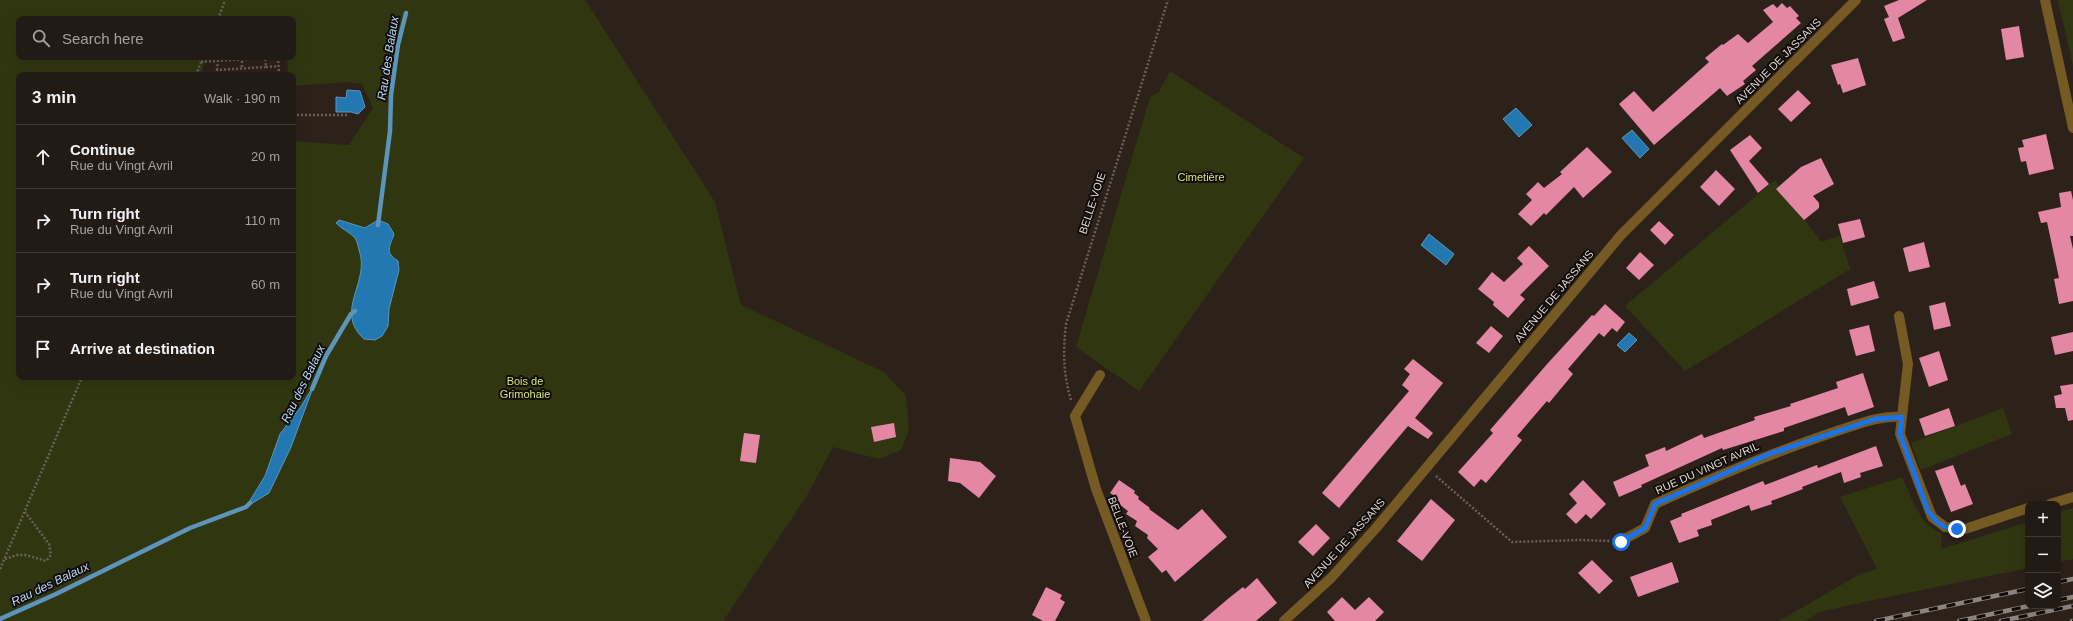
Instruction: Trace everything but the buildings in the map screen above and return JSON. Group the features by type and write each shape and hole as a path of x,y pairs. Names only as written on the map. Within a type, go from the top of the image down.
{"street":[{"name":"AVENUE DE JASSANS","path":"1284,621 1335,574 1426,468 1621,235 1856,0"},
{"path":"2045,0 2073,128"},
{"path":"1898,316 1908,364 1900,434 1928,511 1937,522 1945,527 1965,529 2025,509"},
{"path":"1076,416 1100,375"},
{"name":"BELLE-VOIE","path":"1076,416 1098,496 1146,621"},
{"name":"RUE DU VINGT AVRIL","path":"1621,542 1645,528 1655,504 1718,475 1769,454 1875,419 1902,417"},
{"path":"2060,501 2073,497"}],"path":[{"path":"219,16 225,0"},
{"name":"BELLE-VOIE","path":"1076,416 1065,383 1063,354 1066,324 1168,0"},
{"path":"197,72 202,62 230,60"},
{"path":"242,60 242,68"},
{"path":"265,60 266,67"},
{"path":"278,60 279,72"},
{"path":"218,61 217,70 279,66"},
{"path":"296,115 348,115"},
{"path":"0,569 81,380"},
{"path":"1426,468 1512,542 1581,540 1621,542"},
{"path":"5,560 17,555 26,555 46,561 51,555 50,544 25,512"}],"green space":[{"name":"Bois de Grimohaie","path":"0,0 585,0 715,202 741,305 884,372 906,396 909,430 901,450 879,459 833,447 806,497 723,621 0,621"},
{"path":"2058,0 2073,0 2073,66"},
{"name":"Cimetière","path":"1170,71 1304,158 1139,391 1076,347 1150,97 1159,92"},
{"path":"1775,180 1821,242 1840,236 1850,269 1685,371 1625,306"},
{"path":"2003,408 2012,434 1921,470 1911,443"},
{"path":"1902,477 1917,510 1927,524 1941,533 1941,549 2025,523 2025,569 1820,612 1805,621 1779,621 1860,574 1877,569 1840,497"},
{"path":"2073,508 2073,559 2061,561 2061,537 2061,511"}],"water":[{"path":"347,90 360,91 365,107 358,114 351,112 336,112 336,97 346,98"},
{"path":"1516,108 1532,125 1519,137 1503,119"},
{"path":"1632,130 1649,149 1640,158 1622,138"},
{"path":"339,220 365,228 378,220 388,224 394,234 389,249 391,255 398,261 399,270 389,309 388,326 382,336 375,340 364,339 355,328 352,318 352,307 361,262 356,239 336,223"},
{"path":"1429,234 1454,254 1446,265 1421,245"},
{"path":"1629,333 1637,340 1625,352 1617,345"},
{"path":"314,385 291,447 269,493 246,507 265,476 280,434 300,408"}],"waterway":[{"name":"Rau des Balaux","path":"378,225 390,131 391,95 398,45 406,13"},
{"name":"Rau des Balaux","path":"312,389 326,356 351,314 355,311"},
{"name":"Rau des Balaux","path":"0,619 56,594 190,528 246,507 250,503"}],"railway":[{"path":"2061,581 2073,579"},
{"path":"1876,621 2025,590"},
{"path":"2061,599 2073,597"},
{"path":"2001,621 2073,606"},
{"path":"1959,621 2025,607"}],"route":[{"path":"1621,542 1645,528 1655,504 1712,477 1769,454 1875,419 1893,416 1902,417 1900,434 1928,511 1937,522 1945,527 1957,529"}]}
